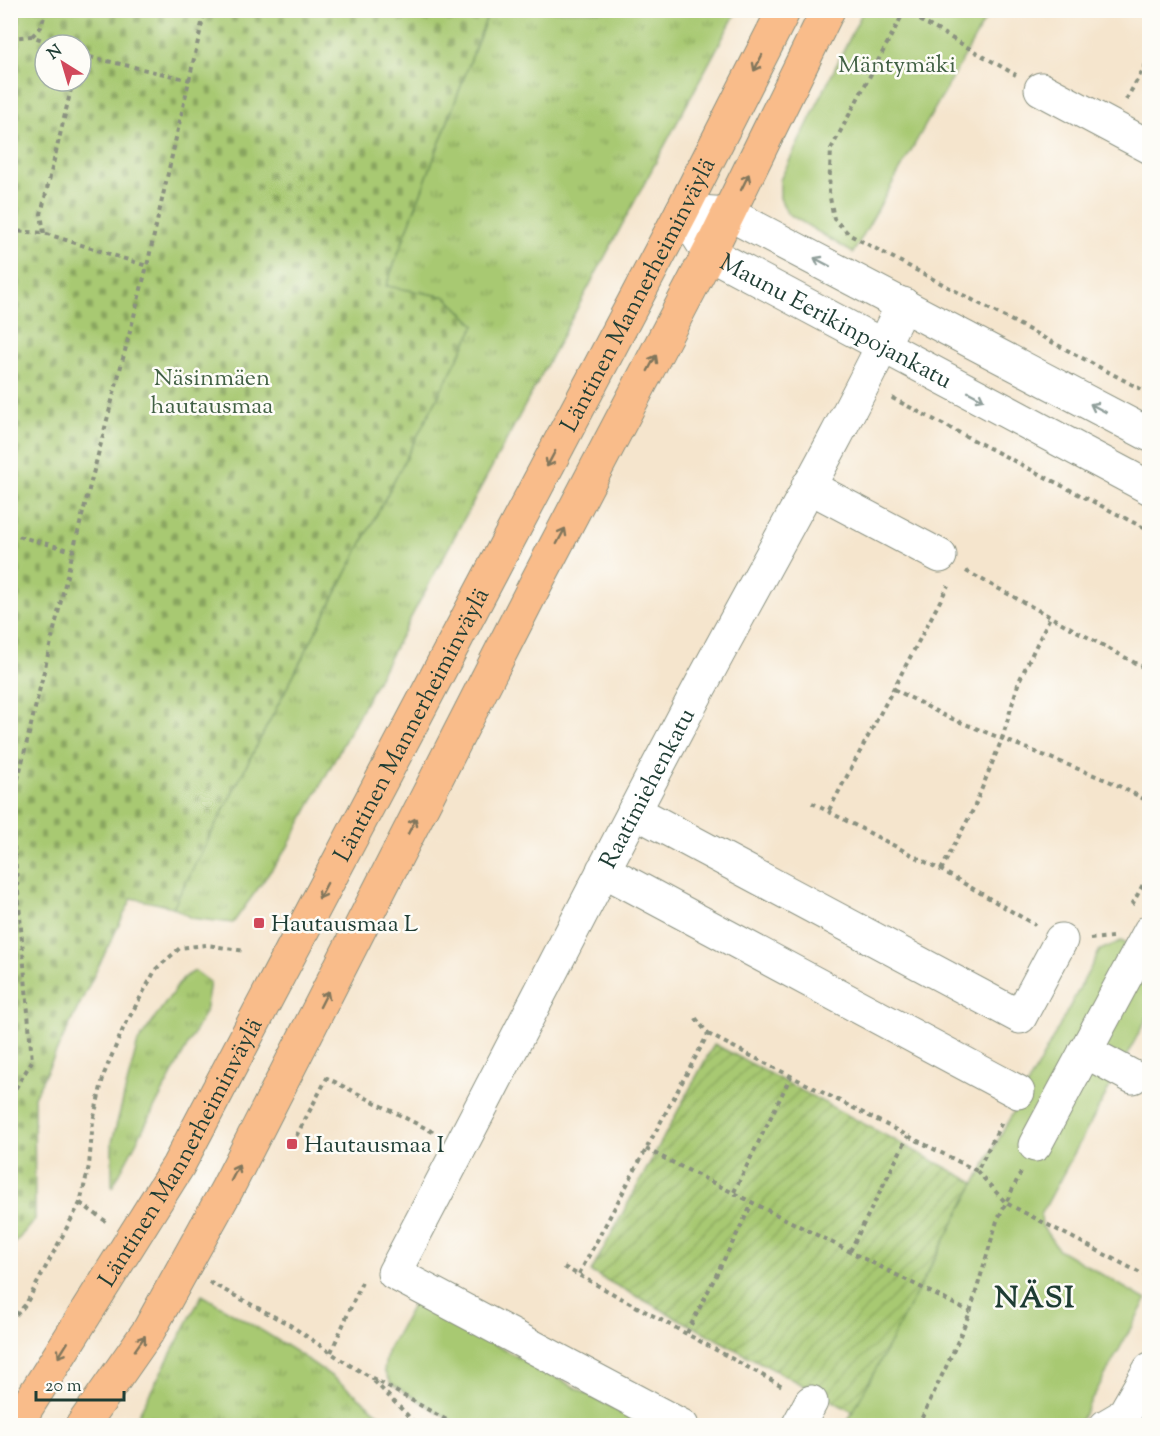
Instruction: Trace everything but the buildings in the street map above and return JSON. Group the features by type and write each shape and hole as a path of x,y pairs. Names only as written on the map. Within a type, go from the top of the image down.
{"main road":[{"name":"Läntinen Mannerheiminväylä","path":"15,1425 178,1166 682,211 784,10"},
{"name":"Läntinen Mannerheiminväylä","path":"82,1425 149,1330 227,1189 534,587 710,253 828,10"}],"street":[{"path":"1041,89 1149,147"},
{"name":"Maunu Eerikinpojankatu","path":"682,211 729,214 1149,435"},
{"name":"Maunu Eerikinpojankatu","path":"682,211 710,253 1149,488"},
{"name":"Raatimiehenkatu","path":"682,1425 394,1273 603,870 883,346 903,304"},
{"path":"808,486 949,561"},
{"path":"634,811 1020,1017 1061,940"},
{"path":"603,870 1018,1092"},
{"path":"1035,1144 1085,1051 1134,930"},
{"path":"1085,1051 1133,1077"},
{"path":"1106,1425 1123,1416 1149,1369"}],"path":[{"path":"10,38 32,36 41,27 46,10"},
{"path":"11,1097 32,1061 11,808 73,551 147,266 205,10"},
{"path":"1041,89 904,11 831,149 829,192 834,219 850,235 1149,394"},
{"path":"1112,127 1149,57"},
{"path":"93,58 190,80"},
{"path":"44,233 41,213 70,93"},
{"path":"10,231 44,233 147,266"},
{"path":"863,383 1149,531"},
{"path":"10,534 73,551"},
{"path":"829,810 894,689 949,561 1149,671"},
{"path":"941,870 973,810 1002,739 1019,681 1050,617"},
{"path":"894,689 945,716 1111,782 1149,802"},
{"path":"812,803 941,870 1061,940 1113,936 1134,930"},
{"path":"10,1322 26,1304 80,1203 89,1166 93,1121 104,1074 123,1029 156,969 180,948 207,945 245,951"},
{"path":"694,1017 708,1034 977,1171 1005,1203 1149,1278"},
{"path":"579,1274 708,1034"},
{"path":"734,1192 791,1076"},
{"path":"292,1144 327,1078 441,1136"},
{"path":"10,1090 11,1097"},
{"path":"977,1171 1018,1092"},
{"path":"850,1251 908,1136"},
{"path":"918,1425 970,1312 997,1221 1035,1144"},
{"path":"646,1149 970,1312"},
{"path":"10,1199 10,1206"},
{"path":"687,1333 753,1202"},
{"path":"80,1203 108,1222"},
{"path":"564,1267 687,1333 804,1414"},
{"path":"209,1282 290,1325 369,1376 457,1425"},
{"path":"369,1376 418,1425"}],"green space":[{"name":"Näsinmäen hautausmaa","path":"11,10 489,11 386,286 446,297 475,325 173,907 132,898 34,1097 35,1219 11,1248"},
{"path":"489,11 737,11 287,848 233,923 191,918 173,907 475,325 446,297 386,286"},
{"name":"Mäntymäki","path":"863,11 990,11 853,253 787,213 780,198 780,180"},
{"path":"1121,941 1149,956 1149,1014 1041,1215 1042,1226 1058,1249 1146,1300 1078,1425 845,1426 1100,950"},
{"path":"195,971 210,982 205,1012 112,1188 112,1142 138,1042 183,978"},
{"path":"714,1044 975,1183 853,1412 591,1272"},
{"path":"202,1295 324,1371 391,1425 133,1425"},
{"path":"414,1302 646,1425 459,1425 392,1384 384,1371 387,1352"}],"place":[{"name":"Hautausmaa L","path":"259,923"},
{"name":"Hautausmaa I","path":"292,1144"}],"district":[{"name":"NÄSI","path":"1035,1297"}]}
